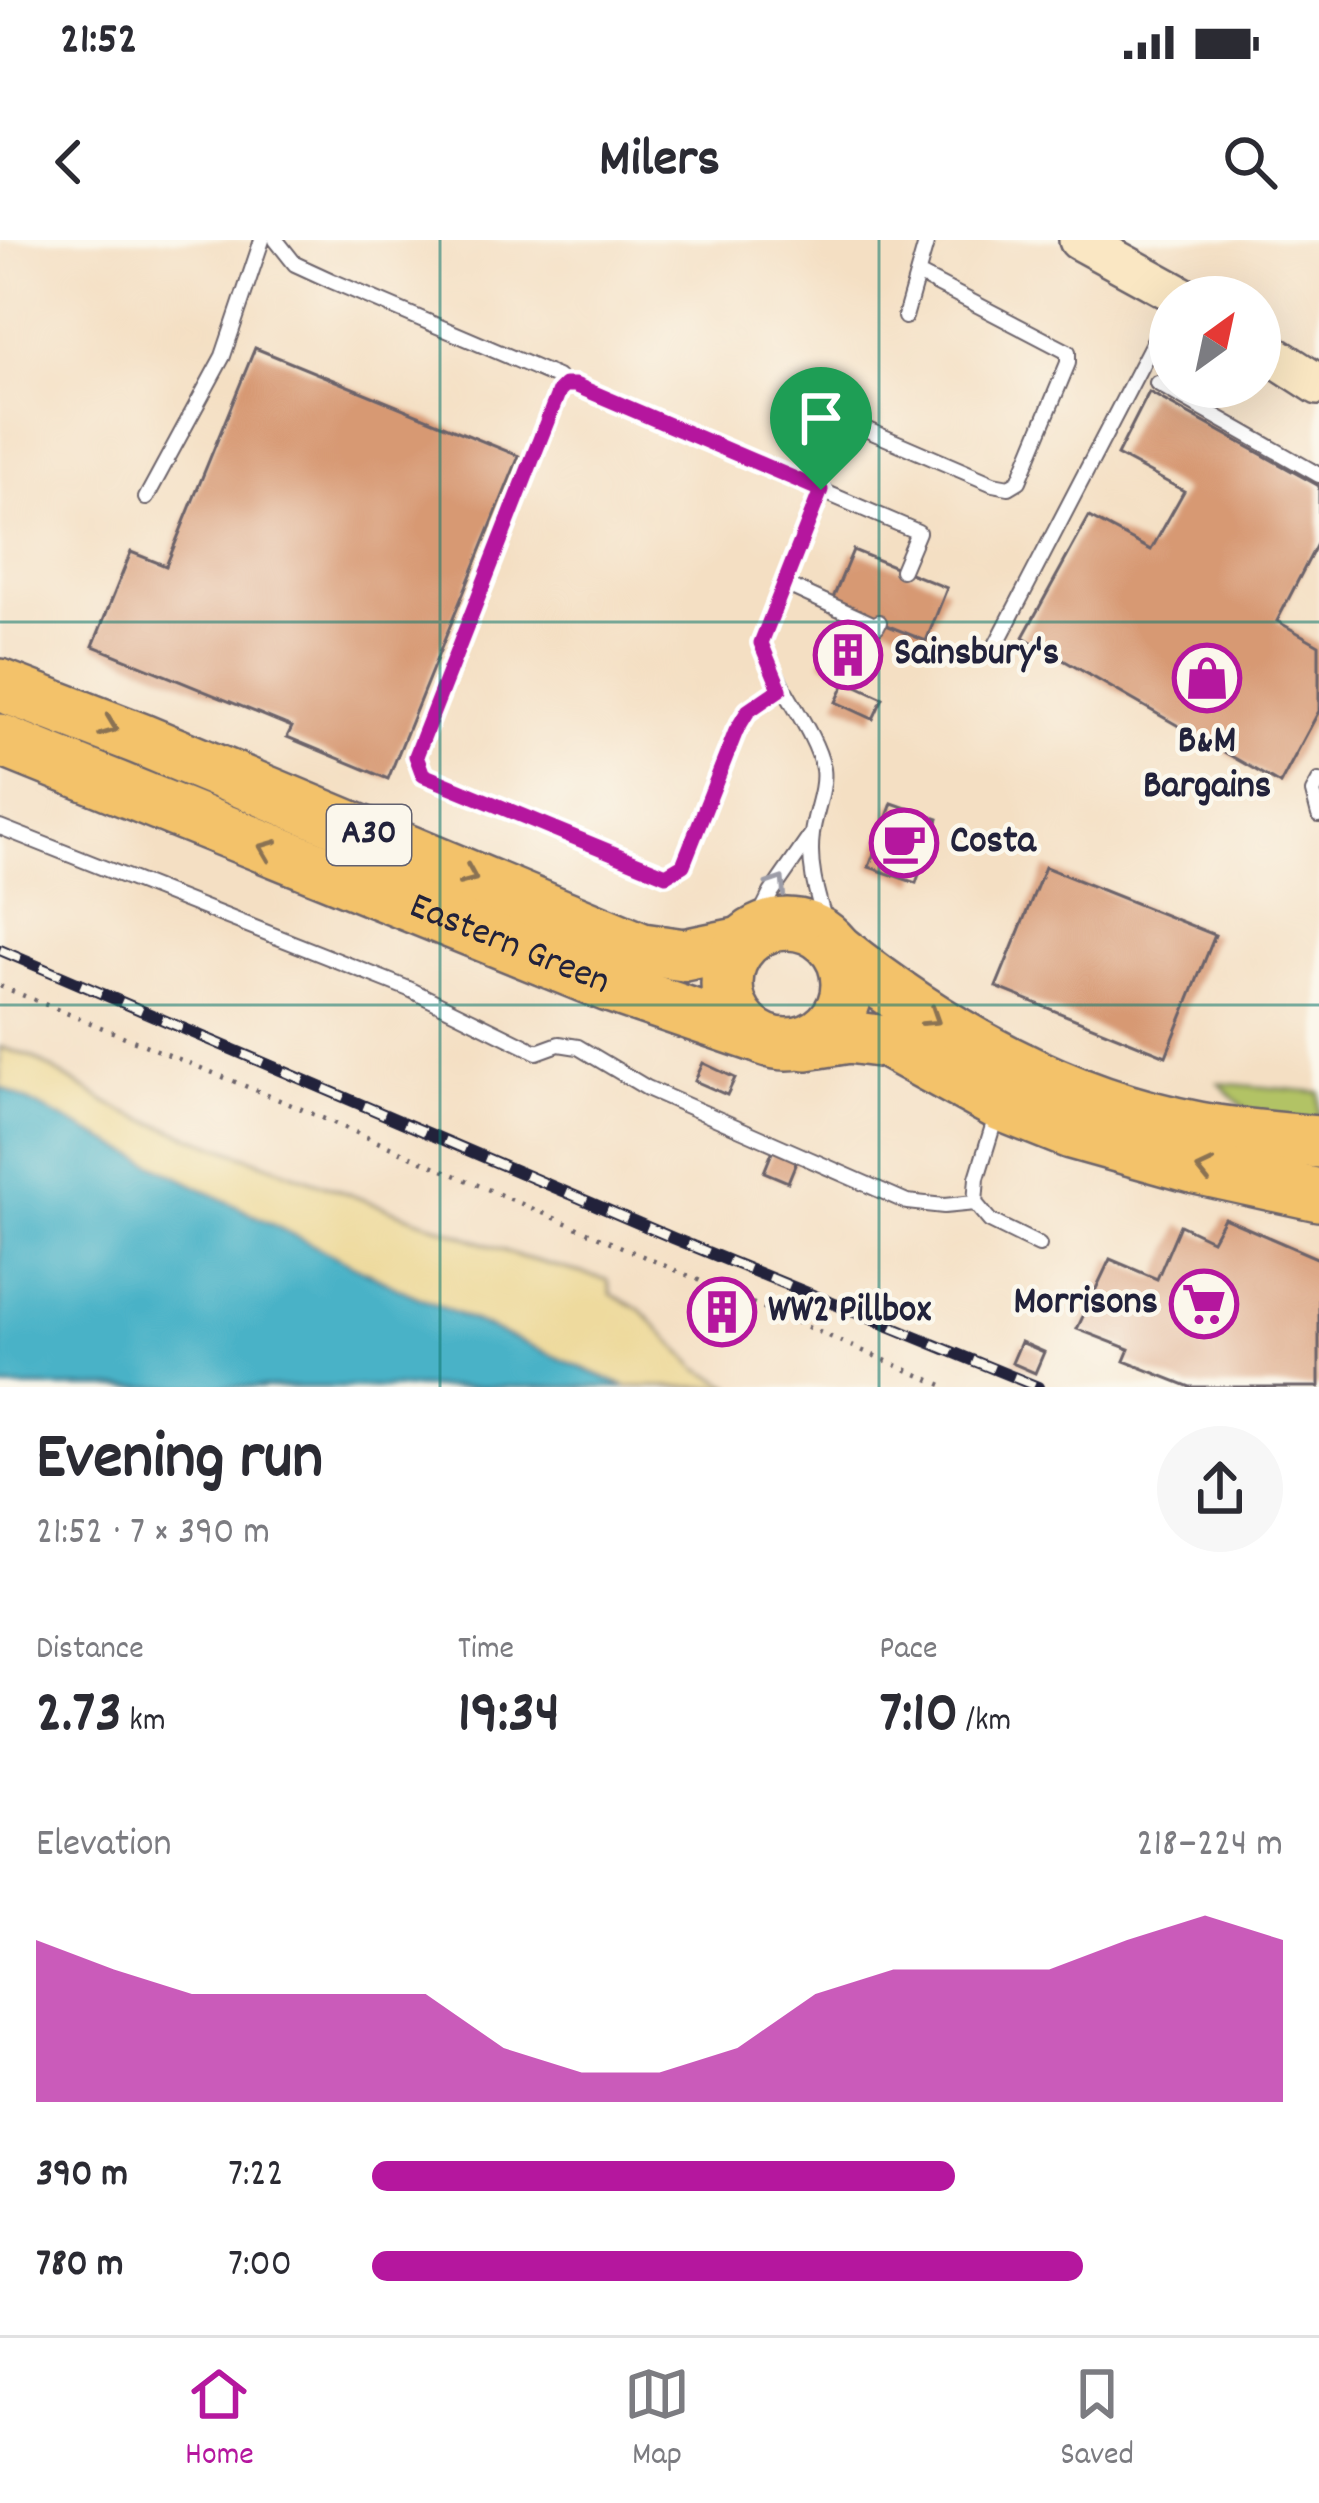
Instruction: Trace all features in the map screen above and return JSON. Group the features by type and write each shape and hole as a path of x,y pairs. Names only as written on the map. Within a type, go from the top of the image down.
{"highway":[{"name":"Eastern Green","path":"0,685 642,949 684,955 745,940"},
{"name":"Eastern Green","path":"0,740 609,986 755,1036"},
{"path":"1319,1142 1200,1128 1113,1107 1033,1076 970,1043 876,982 815,931 773,926 745,940 728,971 727,988 740,1022 755,1036 774,1043 849,1037 886,1042 1001,1105 1091,1139 1319,1195"},
{"path":"806,1044 835,1021 844,1005 846,974 834,947"}],"street":[{"path":"1079,240 1149,282"},
{"path":"1281,361 1319,385"}],"lane":[{"path":"146,498 223,356 262,240"},
{"path":"276,240 295,264 557,377 565,385 575,385 918,532 902,570"},
{"path":"904,317 927,240"},
{"path":"835,416 993,484 1009,488 1019,481 1068,363 1068,352 918,274"},
{"path":"996,645 1149,353"},
{"path":"565,385 416,756 423,775 666,875 683,865 748,711 780,689"},
{"path":"1201,408 1319,476"},
{"path":"821,490 761,643 824,772 812,834 811,878 834,947"},
{"path":"783,583 878,626 879,622"},
{"path":"1319,781 1313,792 1319,815"},
{"path":"0,826 409,989 537,1052 559,1044 578,1047 646,1088 907,1202 944,1207 975,1204"},
{"path":"745,940 812,834"},
{"path":"1001,1105 982,1157 975,1204 990,1221 1039,1245"}],"path":[{"path":"0,986 298,1108 947,1387"}],"green space":[{"path":"1219,1083 1319,1092 1319,1175 1307,1170"}],"sand":[{"path":"0,1047 32,1057 123,1112 521,1257 608,1280 611,1294 641,1310 698,1369 733,1387 0,1387"}],"water":[{"path":"0,1087 408,1293 626,1387 0,1387"}],"building":[{"path":"255,348 519,456 388,779 287,737 292,727 93,646 131,552 166,566"},
{"name":"B&M Bargains","path":"1149,392 1149,408 1178,408 1319,486 1319,540 1277,621 1319,645 1319,711 1280,784 1023,637 1089,517 1151,550 1184,491 1117,455"},
{"name":"Sainsbury's","path":"853,550 947,588 926,641 831,603"},
{"name":"Sainsbury's","path":"835,630 875,647 862,679 821,662"},
{"path":"846,681 883,698 873,719 836,702"},
{"name":"Costa","path":"892,803 938,819 916,883 869,867"},
{"path":"1045,867 1215,935 1166,1056 996,987"},
{"path":"703,1063 735,1078 727,1095 695,1081"},
{"path":"773,1150 797,1160 788,1182 764,1172"},
{"name":"Morrisons","path":"1224,1218 1319,1259 1319,1387 1190,1387 1124,1361 1129,1349 1077,1329 1110,1259 1157,1279 1180,1225 1212,1240"},
{"path":"1021,1342 1044,1352 1035,1373 1012,1363"}],"railway":[{"path":"0,950 673,1238 1038,1387"}],"place":[{"name":"Sainsbury's","path":"848,655"},
{"name":"B&M Bargains","path":"1207,678"},
{"name":"Costa","path":"904,843"},
{"name":"Morrisons","path":"1204,1304"},
{"name":"WW2 Pillbox","path":"722,1312"}],"route":[{"path":"565,385 575,385 821,490 761,643 780,689 748,711 736,731 683,865 666,875 423,775 416,756 565,385"}]}
